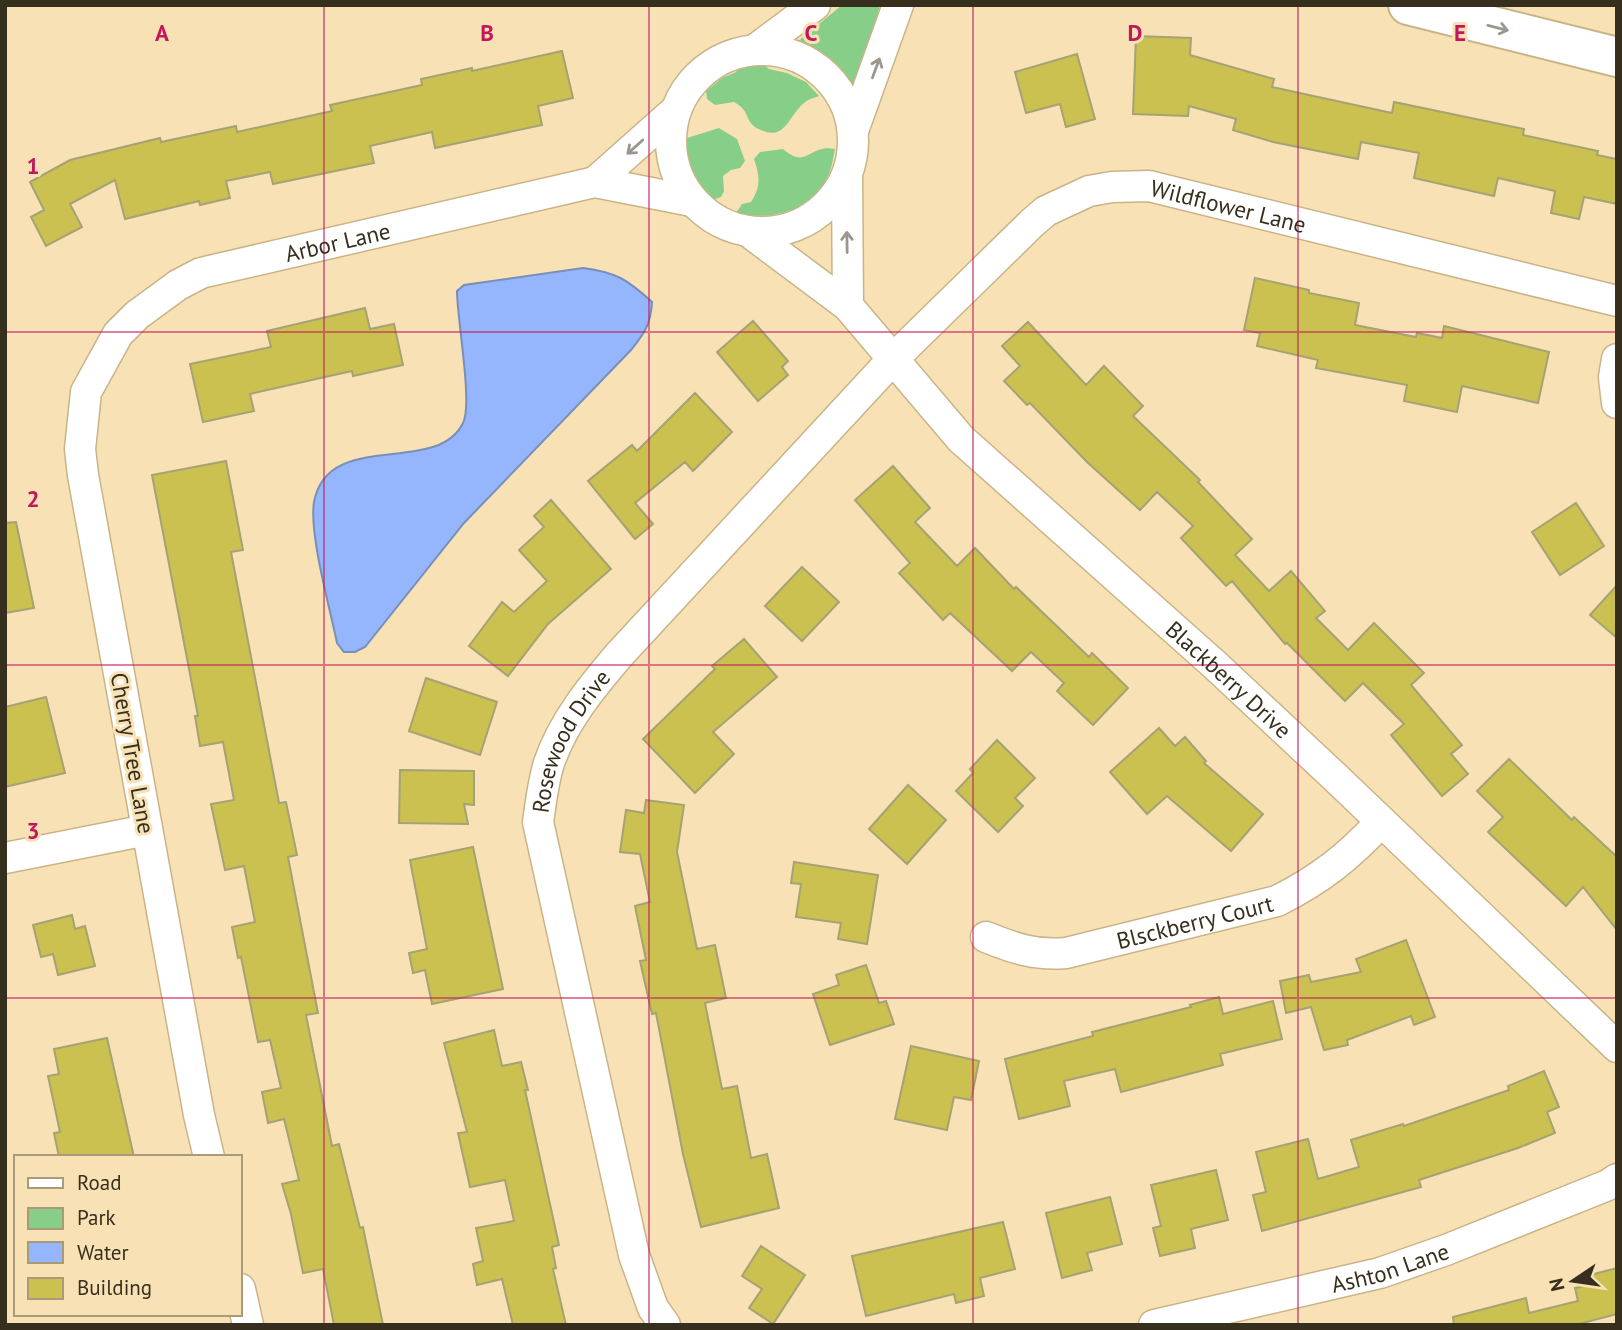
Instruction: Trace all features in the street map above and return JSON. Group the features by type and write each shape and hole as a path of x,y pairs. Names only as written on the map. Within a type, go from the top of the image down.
{"main road":[{"path":"1408,5 1617,57"}],"street":[{"name":"Blackberry Drive","path":"756,49 815,5"},
{"name":"Blackberry Drive","path":"853,131 898,5"},
{"name":"Blackberry Drive","path":"847,177 831,202 809,221 780,232 748,232 727,226 708,216 692,201 676,174 670,142 675,111 687,87 706,68 730,54 756,49 784,51 810,62 831,80 846,104 853,131 853,155 847,177 848,306"},
{"name":"Arbor Lane","path":"595,182 675,111"},
{"name":"Arbor Lane","path":"108,353 118,334 137,314 178,285 201,273 595,182 692,201"},
{"name":"Wildflower Lane","path":"893,359 1046,211 1089,191 1112,187 1149,186 1617,301"},
{"name":"Blackberry Drive","path":"748,232 848,306 961,439 1214,665 1617,1047"},
{"name":"Cherry Tree Lane","path":"108,353 86,391 80,449 83,475 199,1115 209,1155"},
{"name":"Rosewood Drive","path":"659,1316 634,1255 538,822 544,783 554,753 584,696 893,359"},
{"path":"1617,359 1614,377 1617,403"},
{"name":"Blsckberry Court","path":"986,937 1019,951 1045,955 1066,953 1278,901 1301,889 1350,855 1381,822"},
{"path":"5,858 147,830"},
{"name":"Ashton Lane","path":"1154,1325 1413,1263 1617,1179"},
{"path":"242,1298 248,1325"}],"green space":[{"path":"842,5 880,5 857,90 852,92 844,81 825,75 819,55 797,42"},
{"path":"745,51 769,69 787,73 806,82 819,96 804,103 779,131 765,132 755,127 742,108 734,102 715,105 707,99 706,91 722,78 736,72"},
{"path":"719,128 737,139 745,161 740,168 723,176 724,191 721,197 713,200 696,180 686,147 687,138"},
{"path":"827,148 835,149 828,176 811,198 800,206 763,216 736,213 742,204 751,202 757,191 758,176 754,159 760,152 783,149 801,157"}],"water":[{"path":"583,268 621,278 652,302 650,317 643,334 631,350 464,523 365,647 355,652 344,652 337,643 314,533 314,502 323,480 340,466 360,459 431,448 450,439 463,423 466,398 457,291 464,285"}],"building":[{"path":"1136,36 1191,38 1190,55 1274,79 1272,87 1392,113 1394,102 1524,129 1523,135 1598,151 1597,155 1617,159 1617,204 1584,197 1579,219 1551,213 1555,191 1498,178 1494,196 1414,178 1419,153 1361,142 1358,159 1273,142 1233,130 1236,119 1189,106 1188,116 1133,114"},
{"path":"562,51 573,98 538,106 542,125 435,148 432,132 370,146 374,163 273,184 270,172 226,181 230,198 200,205 199,201 125,219 115,180 70,204 82,227 46,246 31,217 44,210 30,182 70,160 160,138 161,142 236,126 237,132 332,111 330,105 422,85 421,79"},
{"path":"1077,54 1095,119 1066,127 1060,104 1026,113 1015,72"},
{"path":"1255,278 1359,303 1355,325 1416,337 1417,333 1442,338 1444,326 1549,352 1538,403 1462,386 1457,412 1404,401 1407,385 1316,368 1318,360 1257,346 1260,333 1244,330"},
{"path":"365,308 370,329 394,324 403,365 353,376 352,371 250,394 254,411 203,422 190,364 271,347 267,331"},
{"path":"753,321 788,361 782,367 788,375 758,401 717,352"},
{"path":"1028,322 1086,385 1104,366 1143,406 1133,416 1200,480 1198,482 1252,539 1235,555 1269,591 1291,571 1325,611 1316,618 1348,650 1374,623 1424,673 1411,685 1462,745 1451,754 1468,774 1442,796 1391,735 1404,724 1363,683 1345,701 1287,643 1285,644 1232,581 1226,586 1181,538 1193,526 1157,492 1140,510 1087,462 1030,403 1027,405 1004,381 1020,366 1002,346"},
{"path":"695,393 732,432 693,471 685,462 635,503 653,524 635,539 588,481 632,445 637,451"},
{"path":"226,461 243,550 231,552 279,803 286,802 297,855 288,857 318,1013 306,1015 332,1146 339,1144 360,1228 363,1227 383,1325 334,1325 323,1269 303,1273 282,1184 299,1180 284,1119 268,1123 262,1092 281,1088 270,1040 258,1042 241,957 238,958 232,927 255,922 244,866 225,870 211,804 234,800 223,742 200,746 195,716 198,716 152,475"},
{"path":"893,466 930,508 915,522 957,566 975,548 1014,589 1016,587 1089,657 1092,653 1128,688 1093,725 1057,691 1064,683 1031,652 1012,671 950,613 943,620 899,573 910,563 855,500"},
{"path":"551,500 611,569 548,624 508,676 469,646 502,602 514,612 547,581 519,550 544,527 534,516"},
{"path":"1576,503 1604,546 1560,575 1532,532"},
{"path":"16,522 34,608 5,613 5,523"},
{"path":"802,567 839,602 802,641 765,606"},
{"path":"1617,585 1617,638 1590,615"},
{"path":"744,639 777,677 713,732 734,754 695,793 643,739 715,669 712,666"},
{"path":"426,678 497,702 480,755 409,731"},
{"path":"46,697 65,773 5,787 5,707"},
{"path":"1159,728 1175,746 1185,737 1206,761 1204,763 1263,814 1231,851 1167,796 1147,814 1110,772"},
{"path":"997,740 1035,778 1015,798 1023,806 998,832 956,791 973,773 970,769"},
{"path":"1509,759 1572,820 1574,817 1617,857 1617,930 1583,887 1566,906 1488,832 1503,817 1477,791"},
{"path":"400,770 474,771 474,805 464,804 468,824 399,823"},
{"path":"908,785 946,820 907,864 869,829"},
{"path":"646,800 684,805 677,852 697,949 715,945 726,998 705,1003 722,1089 737,1086 751,1158 767,1154 779,1208 701,1227 683,1154 656,1013 652,1014 640,961 646,960 635,906 650,902 640,854 620,852 626,810 644,813"},
{"path":"473,847 503,989 432,1004 425,970 413,973 409,953 427,949 410,860"},
{"path":"794,862 878,875 867,944 838,939 841,923 796,917 801,884 791,883"},
{"path":"72,915 75,929 85,926 95,966 58,975 53,954 41,957 33,925"},
{"path":"1406,940 1435,1017 1414,1025 1411,1016 1347,1040 1348,1045 1324,1050 1311,1007 1286,1013 1280,981 1309,975 1311,982 1361,972 1356,959"},
{"path":"866,965 879,1003 886,1001 894,1024 830,1045 813,994 839,985 836,975"},
{"path":"1219,997 1223,1014 1273,1001 1282,1039 1220,1054 1223,1065 1121,1092 1115,1069 1064,1081 1070,1106 1019,1119 1005,1059 1093,1036 1092,1032 1191,1007 1190,1005"},
{"path":"494,1030 502,1066 521,1062 528,1090 525,1090 559,1245 552,1247 556,1268 553,1269 566,1325 513,1325 502,1279 477,1285 473,1264 483,1261 476,1228 514,1221 505,1180 470,1187 458,1133 467,1132 444,1043"},
{"path":"107,1038 134,1155 59,1155 54,1133 60,1132 48,1076 59,1074 54,1049"},
{"path":"911,1046 979,1061 971,1100 954,1097 947,1130 895,1119"},
{"path":"1544,1071 1559,1107 1547,1112 1555,1133 1419,1180 1421,1187 1262,1231 1253,1195 1266,1192 1256,1152 1308,1139 1318,1179 1359,1167 1351,1140 1403,1124 1404,1126 1509,1090 1508,1086"},
{"path":"1216,1170 1228,1220 1191,1229 1195,1248 1160,1256 1153,1228 1161,1226 1151,1185"},
{"path":"1110,1197 1122,1244 1087,1253 1092,1270 1062,1278 1046,1213"},
{"path":"1003,1222 1015,1269 980,1278 984,1296 956,1303 954,1294 866,1316 852,1256"},
{"path":"761,1246 805,1275 773,1324 749,1308 762,1289 742,1276"},
{"path":"1617,1268 1617,1314 1575,1325 1454,1325 1453,1317 1526,1298 1529,1313 1578,1301 1575,1288 1592,1284 1590,1275"}]}
